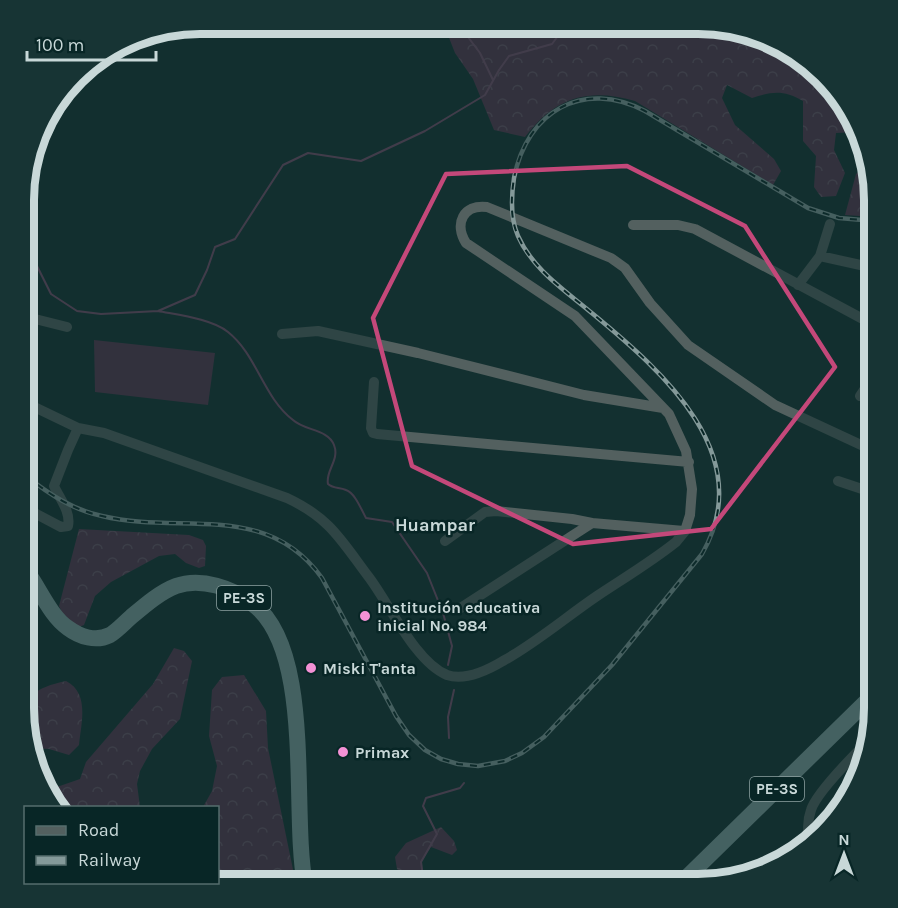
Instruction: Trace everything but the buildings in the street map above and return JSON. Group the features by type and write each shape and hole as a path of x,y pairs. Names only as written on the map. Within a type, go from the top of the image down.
{"highway":[{"name":"PE-3S","path":"35,583 62,623 80,635 90,638 110,635 165,591 178,585 192,583 219,586 250,602 264,614 280,641 289,675 295,717 304,873"},
{"name":"PE-3S","path":"691,873 863,705"}],"street":[{"path":"34,406 78,428 104,433 287,498 309,508 328,523 342,541 419,652 437,669 448,675 462,677 503,662 668,549 684,531 691,506 689,462 681,436 663,408 575,316 466,243 460,231 463,215 474,207 487,207 611,258 625,268 650,303 688,345 775,405 863,446"},
{"path":"798,285 820,256 830,224"},
{"path":"633,225 678,225 695,229 863,319"},
{"path":"820,256 863,266"},
{"path":"34,319 67,327"},
{"path":"282,334 318,331 418,353 584,395 663,408"},
{"path":"374,382 371,428 373,433 689,462"},
{"path":"860,396 863,392"},
{"path":"35,513 61,527 68,526 69,520 63,501 54,486 78,428"},
{"path":"838,481 863,489"},
{"path":"445,541 485,512 496,511 684,531"},
{"path":"459,609 592,523"},
{"path":"808,831 811,808 839,771 858,752"}],"highlighted area":[{"path":"627,166 745,226 835,367 711,529 573,544 412,466 373,318 446,174"}],"green space":[{"path":"448,35 494,35 507,38 509,35 698,35 719,36 751,43 781,57 799,69 836,108 848,132 836,133 834,150 845,173 836,196 821,197 814,187 816,156 803,141 803,101 784,93 772,93 752,98 727,85 722,98 735,125 774,159 781,171 773,185 635,101 618,97 602,95 573,99 548,113 525,137 494,130 473,79 455,53"},
{"path":"860,170 863,216 845,215 856,174"},
{"path":"94,340 215,353 208,405 95,392"},
{"path":"79,529 189,535 203,540 206,546 205,566 199,568 186,563 175,554 159,556 111,582 95,596 84,625 74,629 68,625 59,606"},
{"path":"174,648 184,651 192,661 180,719 152,749 140,771 137,784 140,806 67,806 55,788 80,779 86,762 153,684"},
{"path":"244,675 266,711 268,748 294,873 219,873 219,806 204,806 212,791 217,766 209,736 212,690 222,677"},
{"path":"66,681 74,686 81,701 82,719 79,745 69,755 40,749 35,719 35,693 51,685"},
{"path":"441,827 454,841 457,850 452,855 431,847 421,862 422,873 401,873 397,869 395,857 406,843"}],"waterway":[{"path":"466,35 480,53 493,80"},
{"path":"34,260 51,294 77,311 101,314 158,311 195,295 215,247 235,239 283,165 308,153 361,161 425,131 485,95 509,56 552,44 559,35"},
{"path":"158,311 204,321 228,332 246,352 283,411 298,424 322,433 331,440 335,456 328,484 352,494 366,518 392,522 427,573 443,613 452,646 448,665"},
{"path":"449,738 448,717 454,690"},
{"path":"422,873 421,862 437,834 423,806 426,798 460,788 464,783"}],"railway":[{"path":"35,483 81,510 102,516 132,521 221,525 249,529 275,538 300,554 322,578 396,716 409,735 425,750 441,759 458,764 478,766 505,761 522,753 544,737 612,665 702,554 717,518 719,483 711,450 695,418 673,389 620,337 541,270 524,248 514,222 512,193 521,155 531,135 545,119 561,107 580,100 600,99 622,102 645,111 808,208 839,218 863,220"}],"place":[{"name":"Institución educativa inicial No. 984","path":"365,616"},
{"name":"Miski T'anta","path":"311,668"},
{"name":"Primax","path":"343,752"}],"district":[{"name":"Huampar","path":"435,525"}]}
